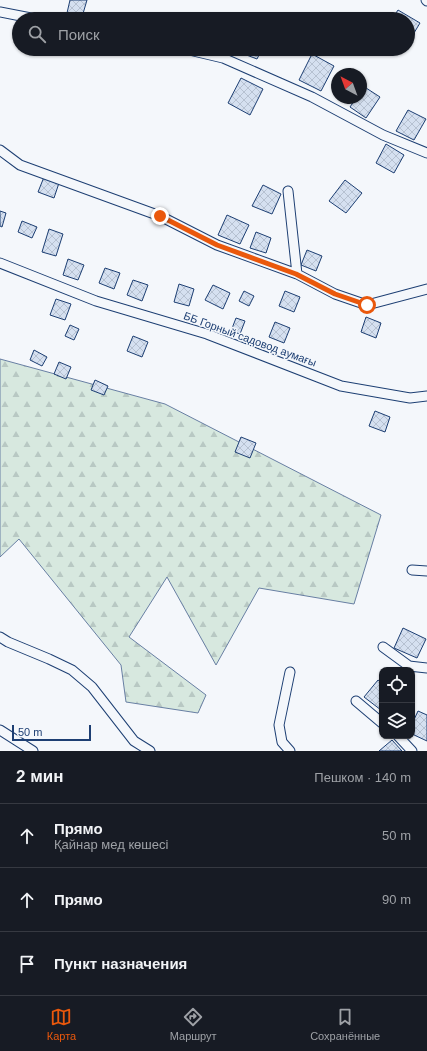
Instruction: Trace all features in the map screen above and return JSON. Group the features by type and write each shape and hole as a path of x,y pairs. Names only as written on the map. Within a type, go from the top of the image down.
{"street":[{"path":"0,12 12,14"},
{"path":"215,56 223,58 312,97 383,135 427,153"},
{"path":"0,150 20,165 160,216 217,245 296,274 335,294 367,305 427,289"},
{"path":"288,191 296,274"},
{"name":"ББ Горный садовод аумағы","path":"0,264 96,300 207,334 341,386 410,398 427,396"},
{"path":"412,570 427,571"},
{"path":"0,637 8,642 72,670 92,687 134,741 150,751"},
{"path":"383,647 409,666 427,668"},
{"path":"290,672 279,725 282,742 290,751"},
{"path":"356,701 379,720"},
{"path":"0,730 33,751"},
{"path":"401,739 412,751"}],"green space":[{"path":"0,359 165,404 381,515 354,604 259,588 216,665 167,577 129,637 206,695 198,713 126,702 121,665 19,539 0,557"}],"building":[{"path":"70,0 87,0 83,12 67,12"},
{"path":"415,20 420,23 415,31"},
{"path":"249,56 258,56 257,59"},
{"path":"311,56 316,56 334,66 331,68 331,72 321,91 299,80"},
{"path":"241,78 263,89 250,115 228,103"},
{"path":"367,89 380,97 366,118 350,107 352,104 367,104"},
{"path":"408,110 426,119 414,140 396,131"},
{"path":"386,144 404,155 394,173 376,163"},
{"path":"44,177 59,183 54,198 38,192"},
{"path":"345,180 362,193 346,213 329,201"},
{"path":"263,185 281,194 272,214 252,206"},
{"path":"0,211 6,213 2,227 0,226"},
{"path":"227,215 249,225 240,244 218,235"},
{"path":"22,221 37,227 32,238 18,232"},
{"path":"49,229 63,234 56,256 42,252"},
{"path":"256,232 271,238 266,253 250,248"},
{"path":"307,250 322,256 316,271 301,265"},
{"path":"68,259 84,265 78,280 63,275"},
{"path":"105,268 120,273 114,289 99,283"},
{"path":"133,280 148,285 142,301 127,295"},
{"path":"179,284 194,289 189,306 174,302"},
{"path":"213,285 230,293 223,309 205,300"},
{"path":"244,291 254,296 249,306 239,301"},
{"path":"285,291 300,297 294,312 279,306"},
{"path":"56,299 71,304 65,320 50,315"},
{"path":"366,317 381,323 376,338 361,332"},
{"path":"236,318 245,321 240,334 231,331"},
{"path":"275,322 290,328 284,343 269,337"},
{"path":"70,325 79,329 74,340 65,336"},
{"path":"133,336 148,342 142,357 127,351"},
{"path":"34,350 47,357 42,366 30,360"},
{"path":"59,362 71,367 66,379 54,374"},
{"path":"95,380 108,386 104,395 91,390"},
{"path":"375,411 390,417 385,432 369,426"},
{"path":"241,437 256,443 250,458 235,452"},
{"path":"403,628 426,639 417,658 394,648"},
{"path":"378,680 379,681 379,708 364,697"},
{"path":"418,711 427,715 427,741 415,735 415,718"},
{"path":"392,740 402,751 379,751"}],"route":[{"path":"160,216 217,245 296,274 335,294 367,305"}]}
